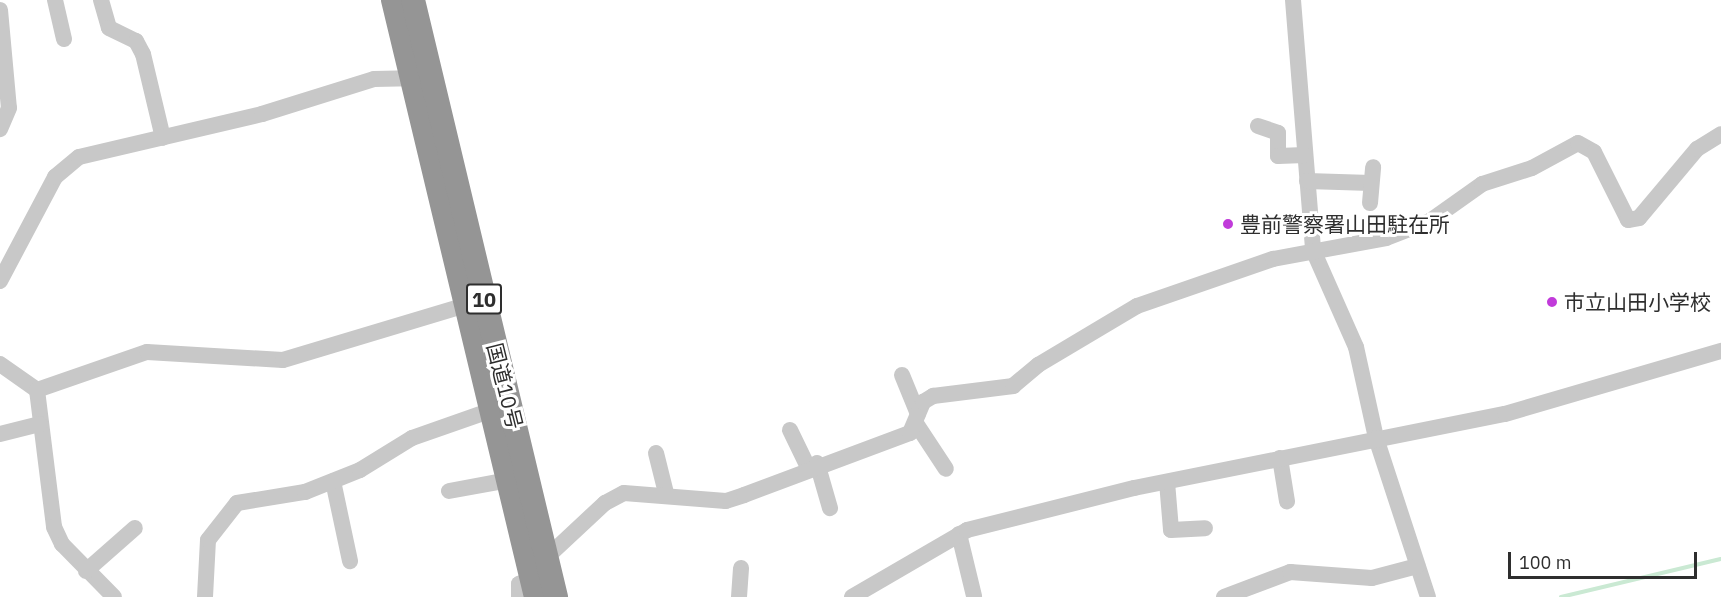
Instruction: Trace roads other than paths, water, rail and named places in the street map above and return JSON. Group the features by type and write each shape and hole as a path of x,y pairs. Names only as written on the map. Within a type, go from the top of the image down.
{"highway":[{"name":"国道10号","path":"393,0 421,78 475,303 556,597"},
{"name":"国道10号","path":"413,0 421,78"},
{"name":"国道10号","path":"475,303 492,410 509,480 529,591"}],"street":[{"path":"55,0 64,39"},
{"path":"100,0 109,27 136,41 143,54 163,138"},
{"path":"1293,0 1312,250 1356,347 1376,438 1428,597"},
{"path":"0,10 9,108 0,129"},
{"path":"0,281 66,165 79,157 262,114 374,78 421,78"},
{"path":"1258,126 1278,133 1278,156 1305,155"},
{"path":"529,591 546,558 624,493 666,493 726,501 813,465 910,433 916,418 933,396 1013,386 1038,365 1137,306 1206,279 1312,250 1386,238 1419,225 1482,184 1578,143 1594,152 1628,220 1639,218 1697,149 1721,134"},
{"path":"1307,181 1372,175 1370,203"},
{"path":"37,390 147,352 283,360 475,303"},
{"path":"852,597 959,534 1167,482 1504,414 1721,351"},
{"path":"0,364 37,390 54,527 86,571 114,597"},
{"path":"902,375 916,418 946,469"},
{"path":"205,597 208,540 227,512 237,503 305,492 333,481 412,438 492,410"},
{"path":"0,434 40,424"},
{"path":"790,430 813,465 830,508"},
{"path":"656,453 666,493"},
{"path":"1280,458 1287,501"},
{"path":"449,491 509,480"},
{"path":"333,481 350,561"},
{"path":"1167,482 1171,530 1205,528"},
{"path":"86,571 135,528"},
{"path":"959,534 974,596"},
{"path":"1224,597 1290,572 1372,578 1417,566"},
{"path":"739,597 741,568"}],"waterway":[{"path":"1561,597 1721,559"}],"place":[{"name":"豊前警察署山田駐在所","path":"1228,224"},
{"name":"市立山田小学校","path":"1552,302"}]}
